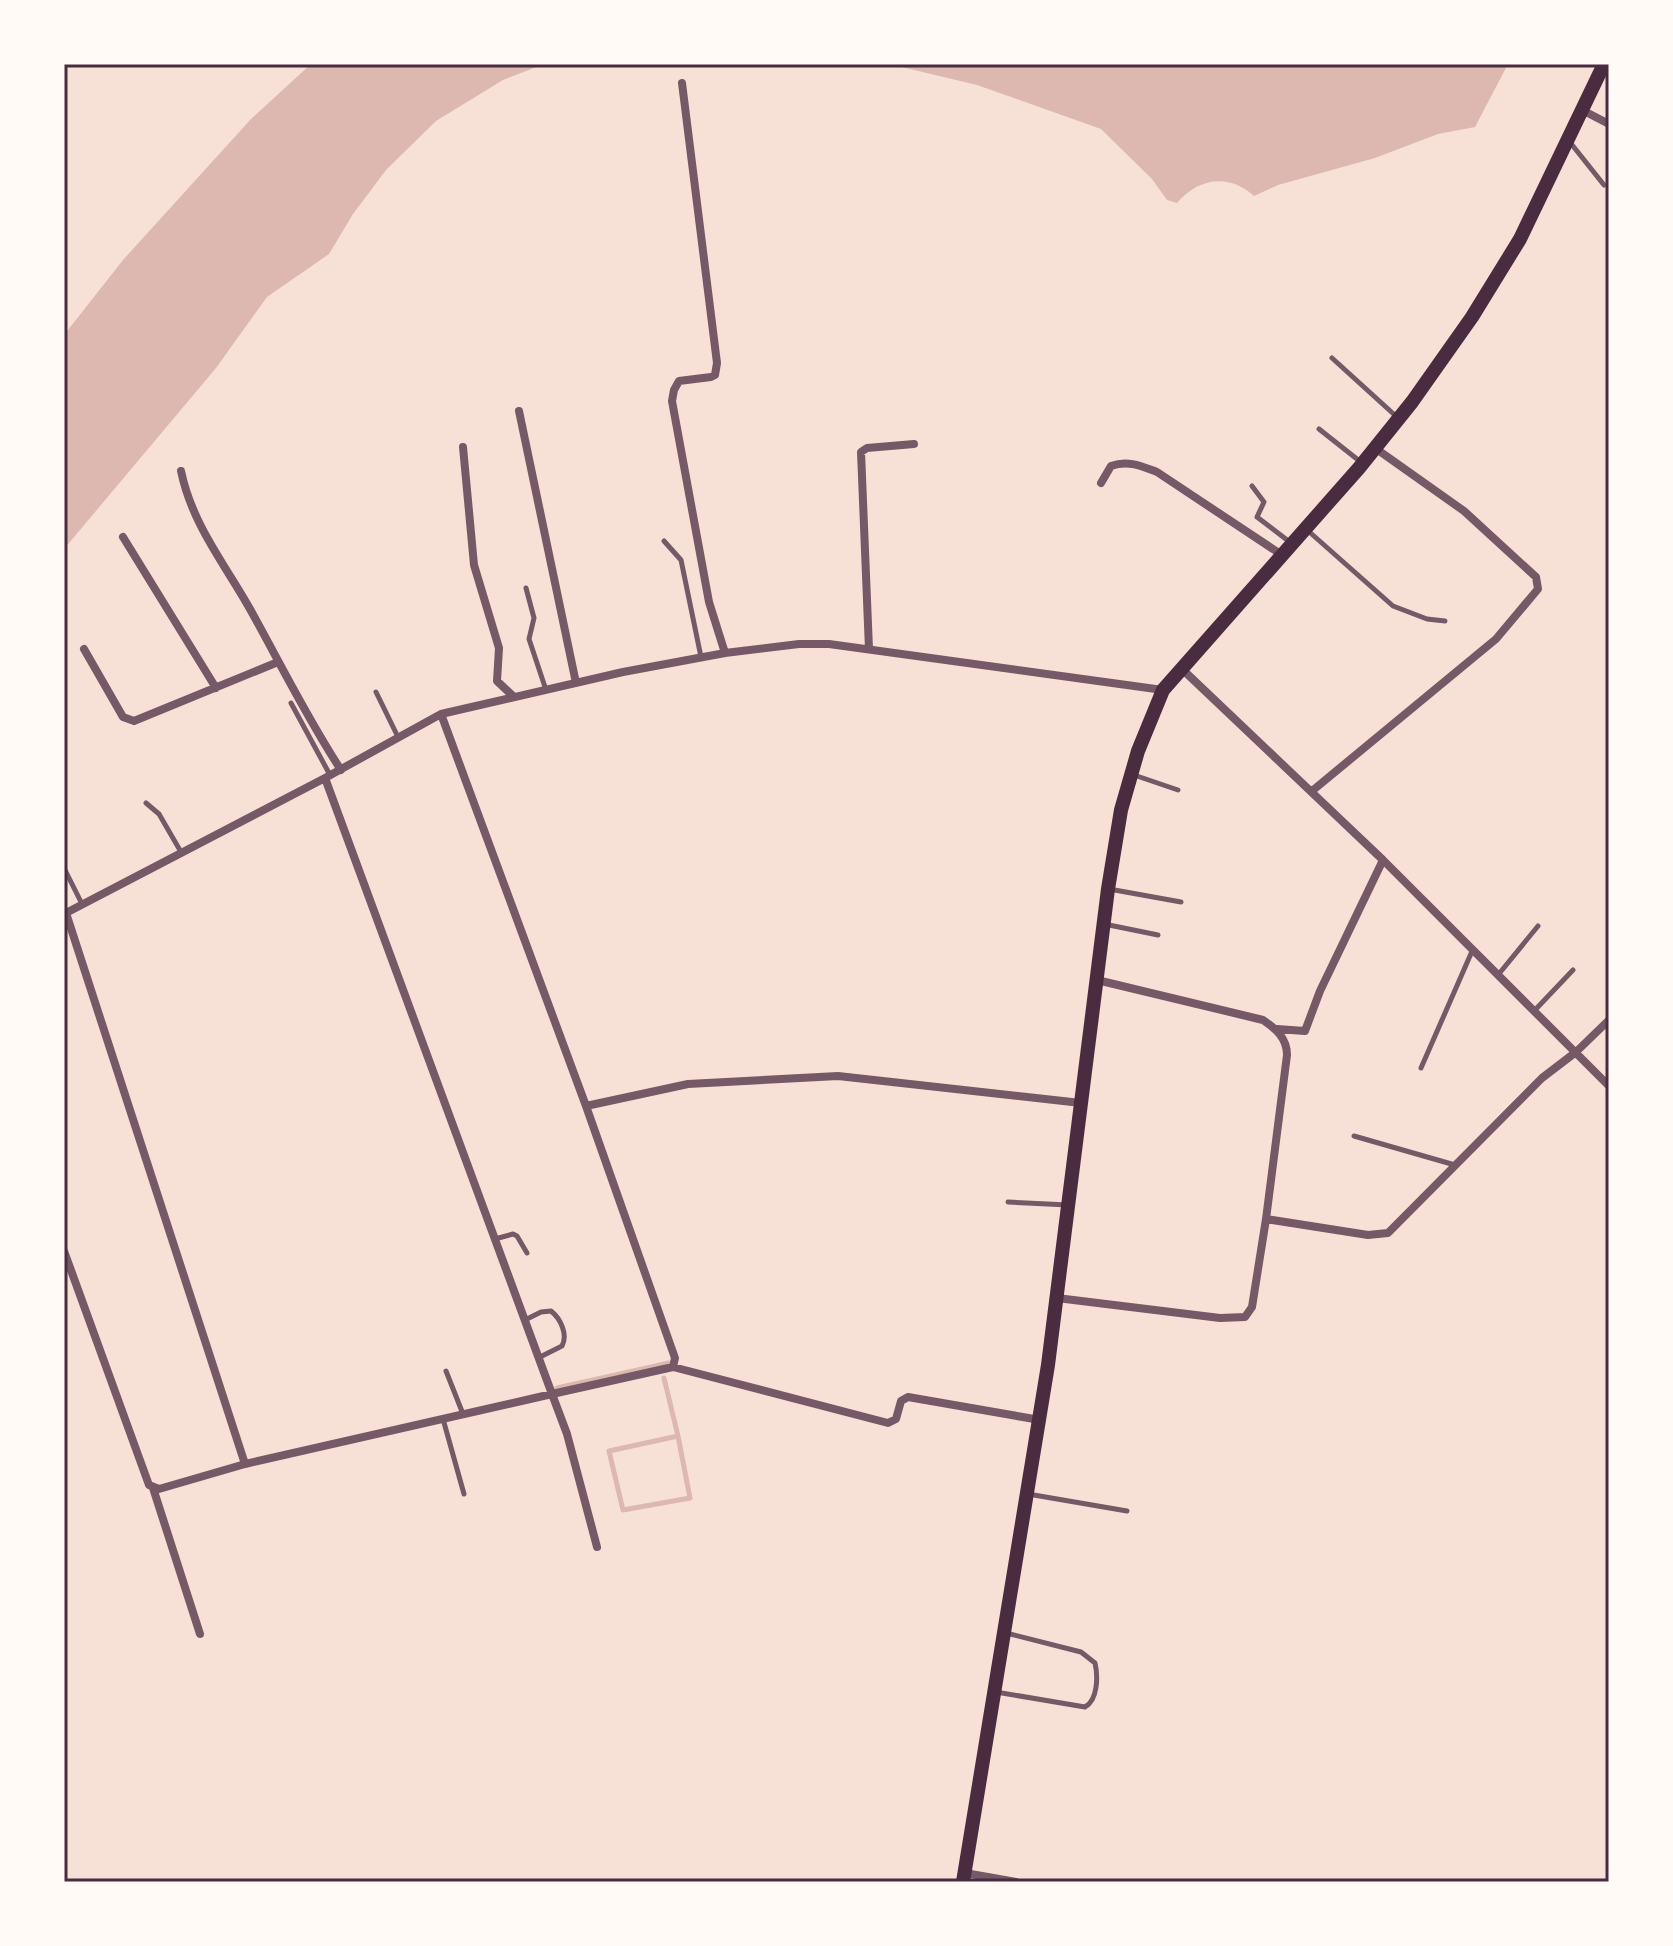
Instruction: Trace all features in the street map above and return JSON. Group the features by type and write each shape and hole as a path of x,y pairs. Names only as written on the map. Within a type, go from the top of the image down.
{"main road":[{"path":"964,1877 1040,1420 1103,924 1121,810 1131,774 1163,690 1363,463 1472,317 1520,239 1604,64"}],"street":[{"path":"682,83 717,363 715,375 711,377 679,381 672,401 709,602 725,653"},
{"path":"1582,110 1609,124"},
{"path":"519,411 576,683"},
{"path":"869,649 861,452 867,448 914,444"},
{"path":"463,447 474,565 499,648 497,681 514,697"},
{"path":"1312,791 1496,639 1538,589 1536,577 1464,511 1375,448"},
{"path":"1101,483 1111,466 1134,463 1157,472 1287,550"},
{"path":"181,471 195,517 341,770"},
{"path":"123,537 216,688"},
{"path":"245,1464 65,913 328,777 441,714 576,683 725,653 799,644 869,649 1163,690"},
{"path":"84,649 123,717 134,721 278,662"},
{"path":"1182,669 1383,860 1609,1086"},
{"path":"441,714 586,1106 675,1358 673,1367"},
{"path":"328,777 567,1434 597,1547"},
{"path":"1277,1029 1305,1031 1320,991 1383,860"},
{"path":"1057,1298 1220,1318 1245,1317 1252,1307 1287,1055 1287,1045 1277,1029 1263,1020 1097,980"},
{"path":"1266,1219 1368,1235 1388,1233 1542,1078 1576,1052 1609,1020"},
{"path":"586,1106 688,1084 838,1076 1081,1103"},
{"path":"64,1251 149,1485 153,1488 200,1634"},
{"path":"153,1488 159,1489 245,1464 673,1367 888,1423 896,1419 901,1401 908,1397 1040,1420"},
{"path":"964,1877 1016,1882"}],"lane":[{"path":"1568,140 1604,185"},
{"path":"1332,358 1399,418"},
{"path":"1319,429 1363,463"},
{"path":"1252,486 1264,502 1257,517 1287,550"},
{"path":"1305,529 1393,606 1427,619 1445,621"},
{"path":"664,541 681,560 702,658"},
{"path":"526,588 534,618 529,639 546,690"},
{"path":"376,692 398,738"},
{"path":"291,703 328,777"},
{"path":"1131,774 1178,790"},
{"path":"146,803 159,814 181,853"},
{"path":"64,868 82,904"},
{"path":"1108,889 1181,902"},
{"path":"1103,924 1158,935"},
{"path":"1498,975 1538,926"},
{"path":"1421,1068 1473,949"},
{"path":"1535,1010 1573,970"},
{"path":"1354,1136 1456,1165"},
{"path":"1008,1202 1069,1205"},
{"path":"495,1239 513,1234 527,1253"},
{"path":"525,1320 551,1311 564,1332 565,1342 562,1346 539,1358"},
{"path":"446,1371 463,1414"},
{"path":"443,1419 464,1494"},
{"path":"1027,1494 1127,1511"},
{"path":"995,1692 1085,1707 1093,1699 1096,1684 1095,1663 1081,1652 1005,1632"}],"shaded area":[{"path":"311,64 544,64 503,80 436,121 386,170 353,214 329,254 267,297 216,368 64,549 64,335 123,260 251,119"},
{"path":"889,64 1508,64 1475,127 1438,134 1375,158 1278,185 1254,196 1234,184 1214,182 1194,188 1177,203 1167,200 1152,179 1101,129 977,85"}],"waterway":[{"path":"557,1388 669,1363"},
{"path":"664,1378 678,1436 609,1451 623,1510 690,1498 678,1436"}]}
